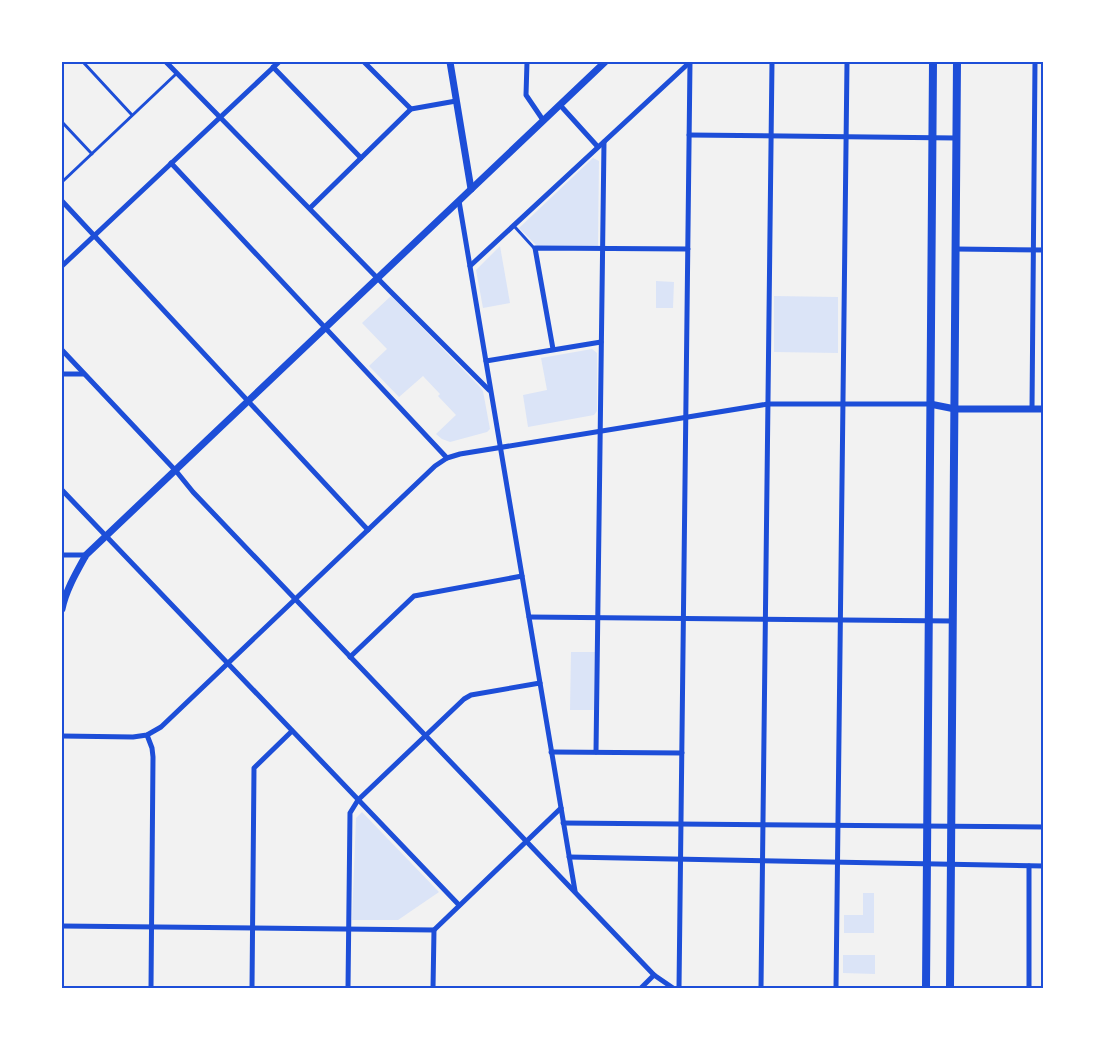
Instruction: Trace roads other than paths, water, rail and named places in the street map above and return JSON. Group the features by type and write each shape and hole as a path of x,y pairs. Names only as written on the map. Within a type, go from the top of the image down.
{"main road":[{"path":"926,988 933,62"},
{"path":"950,988 957,62"}],"street":[{"path":"166,62 490,391"},
{"path":"62,266 279,62"},
{"path":"364,62 411,109"},
{"path":"450,62 471,189"},
{"path":"527,62 526,95 543,120"},
{"path":"62,609 74,575 86,555 605,62"},
{"path":"679,988 690,62"},
{"path":"470,266 690,62"},
{"path":"761,988 772,62"},
{"path":"836,988 847,62"},
{"path":"1032,409 1035,62"},
{"path":"273,67 361,158"},
{"path":"310,208 411,109 456,101"},
{"path":"560,105 598,147"},
{"path":"689,135 956,138"},
{"path":"596,752 604,141"},
{"path":"171,163 447,458"},
{"path":"62,201 368,530"},
{"path":"459,201 575,893"},
{"path":"553,350 535,248 688,249"},
{"path":"955,249 1044,250"},
{"path":"486,361 601,342"},
{"path":"62,350 193,492 575,893 654,975 673,988"},
{"path":"62,374 83,374"},
{"path":"62,736 133,737 147,735 161,727 435,466 447,458 768,404 930,404 955,409 1044,409"},
{"path":"62,490 459,905"},
{"path":"62,555 86,555"},
{"path":"350,657 414,596 522,576"},
{"path":"529,617 953,621"},
{"path":"348,988 350,813 358,800 464,699 471,695 540,683"},
{"path":"252,988 254,768 292,731"},
{"path":"147,735 153,757 151,988"},
{"path":"551,752 682,753"},
{"path":"434,988 434,930 561,808"},
{"path":"563,823 1044,827"},
{"path":"569,857 1044,866"},
{"path":"1029,866 1029,988"},
{"path":"62,926 434,930"},
{"path":"641,988 654,975"}],"lane":[{"path":"83,62 133,115"},
{"path":"62,182 178,73"},
{"path":"62,122 92,154"},
{"path":"513,225 535,248"}]}
